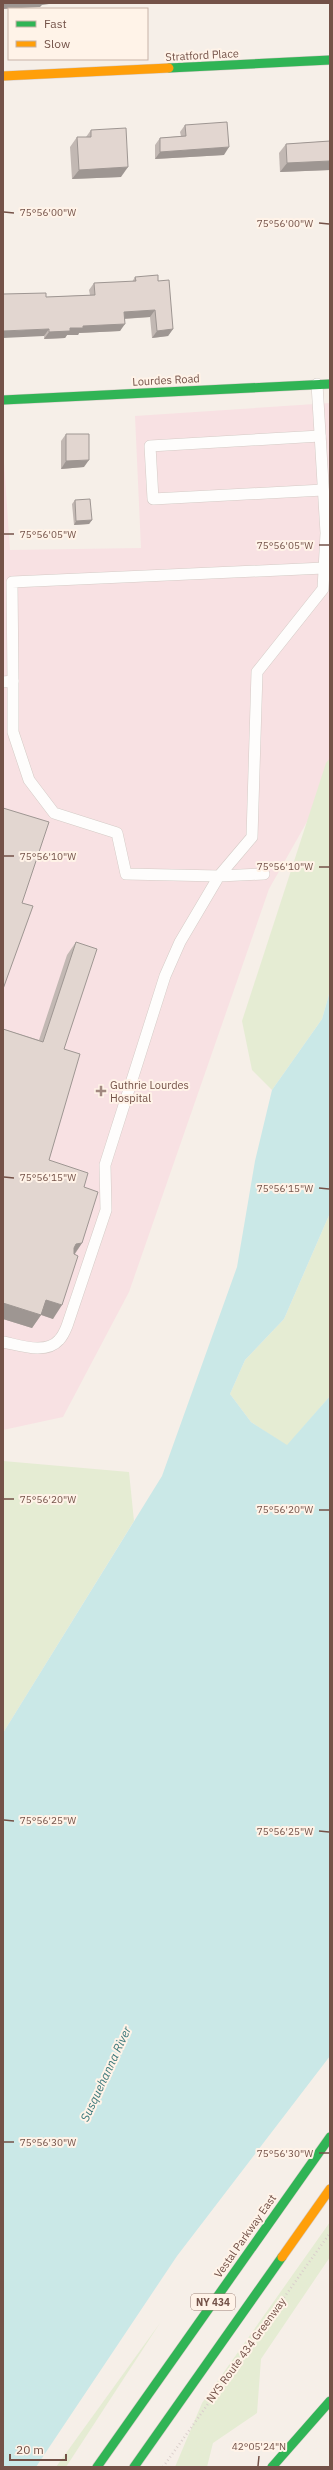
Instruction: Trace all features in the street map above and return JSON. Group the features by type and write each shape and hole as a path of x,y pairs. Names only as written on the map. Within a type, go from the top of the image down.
{"street":[{"name":"Stratford Place","path":"3,76 330,60"},
{"name":"Lourdes Road","path":"3,400 330,384"},
{"name":"Vestal Parkway East","path":"97,2467 330,2136"},
{"name":"NY 434","path":"134,2467 330,2189"},
{"path":"272,2467 330,2400"}],"lane":[{"path":"3,1342 34,1348 58,1342 67,1326 81,1267 106,1210 105,1166 160,991 180,942 219,876 252,837 257,672 323,589 326,533 317,384"},
{"path":"320,436 150,446 153,499 323,490"},
{"path":"264,874 219,876 126,874 117,833 54,813 30,780 13,732 8,682 12,582 324,568"}],"path":[{"name":"NYS Route 434 Greenway","path":"162,2467 330,2233"}],"shaded area":[{"name":"Guthrie Lourdes Hospital","path":"330,403 330,781 269,889 129,1292 63,1417 3,1430 3,448 10,550 141,548 135,416"}],"green space":[{"path":"330,758 330,991 322,1019 272,1090 252,1070 242,1021 326,763"},
{"path":"330,1213 330,1396 287,1446 251,1422 230,1394 245,1360 284,1319"},
{"path":"3,1461 129,1472 134,1521 3,1733"},
{"path":"330,2222 330,2257 261,2359 257,2413 213,2443 207,2467 175,2467 202,2403"},
{"path":"160,2323 66,2467 56,2467"}],"water":[{"name":"Susquehanna River","path":"330,991 330,1213 284,1319 245,1360 230,1394 251,1422 287,1445 330,1396 330,2056 177,2256 36,2467 3,2467 3,1733 162,1476 237,1267 255,1161 272,1090 322,1019"}],"building":[{"path":"227,122 229,147 160,152 160,138 186,136 185,125"},
{"path":"126,128 128,167 79,170 77,137 91,137 91,130"},
{"path":"330,141 330,161 287,163 286,144"},
{"path":"158,275 158,281 169,280 173,329 157,331 155,310 124,312 125,324 83,326 83,328 70,328 70,331 49,332 49,329 3,331 3,294 46,293 46,297 95,295 94,283 136,281 135,277"},
{"path":"66,434 89,434 89,460 66,461"},
{"path":"90,499 92,520 76,521 75,500"},
{"path":"3,808 49,822 22,903 33,906 3,989"},
{"path":"76,942 97,949 64,1049 80,1054 49,1160 88,1173 84,1187 98,1192 82,1243 76,1244 74,1248 74,1254 78,1256 62,1305 46,1300 41,1315 3,1303 3,1029 43,1042"}],"traffic: fast":[{"path":"169,68 330,60"},
{"path":"3,400 330,384"},
{"path":"97,2467 330,2137"},
{"path":"134,2467 282,2257"},
{"path":"272,2467 330,2401"}],"traffic: slow":[{"path":"3,76 169,68"},
{"path":"282,2257 330,2189"}],"place":[{"name":"Guthrie Lourdes Hospital","path":"101,1091"}]}
